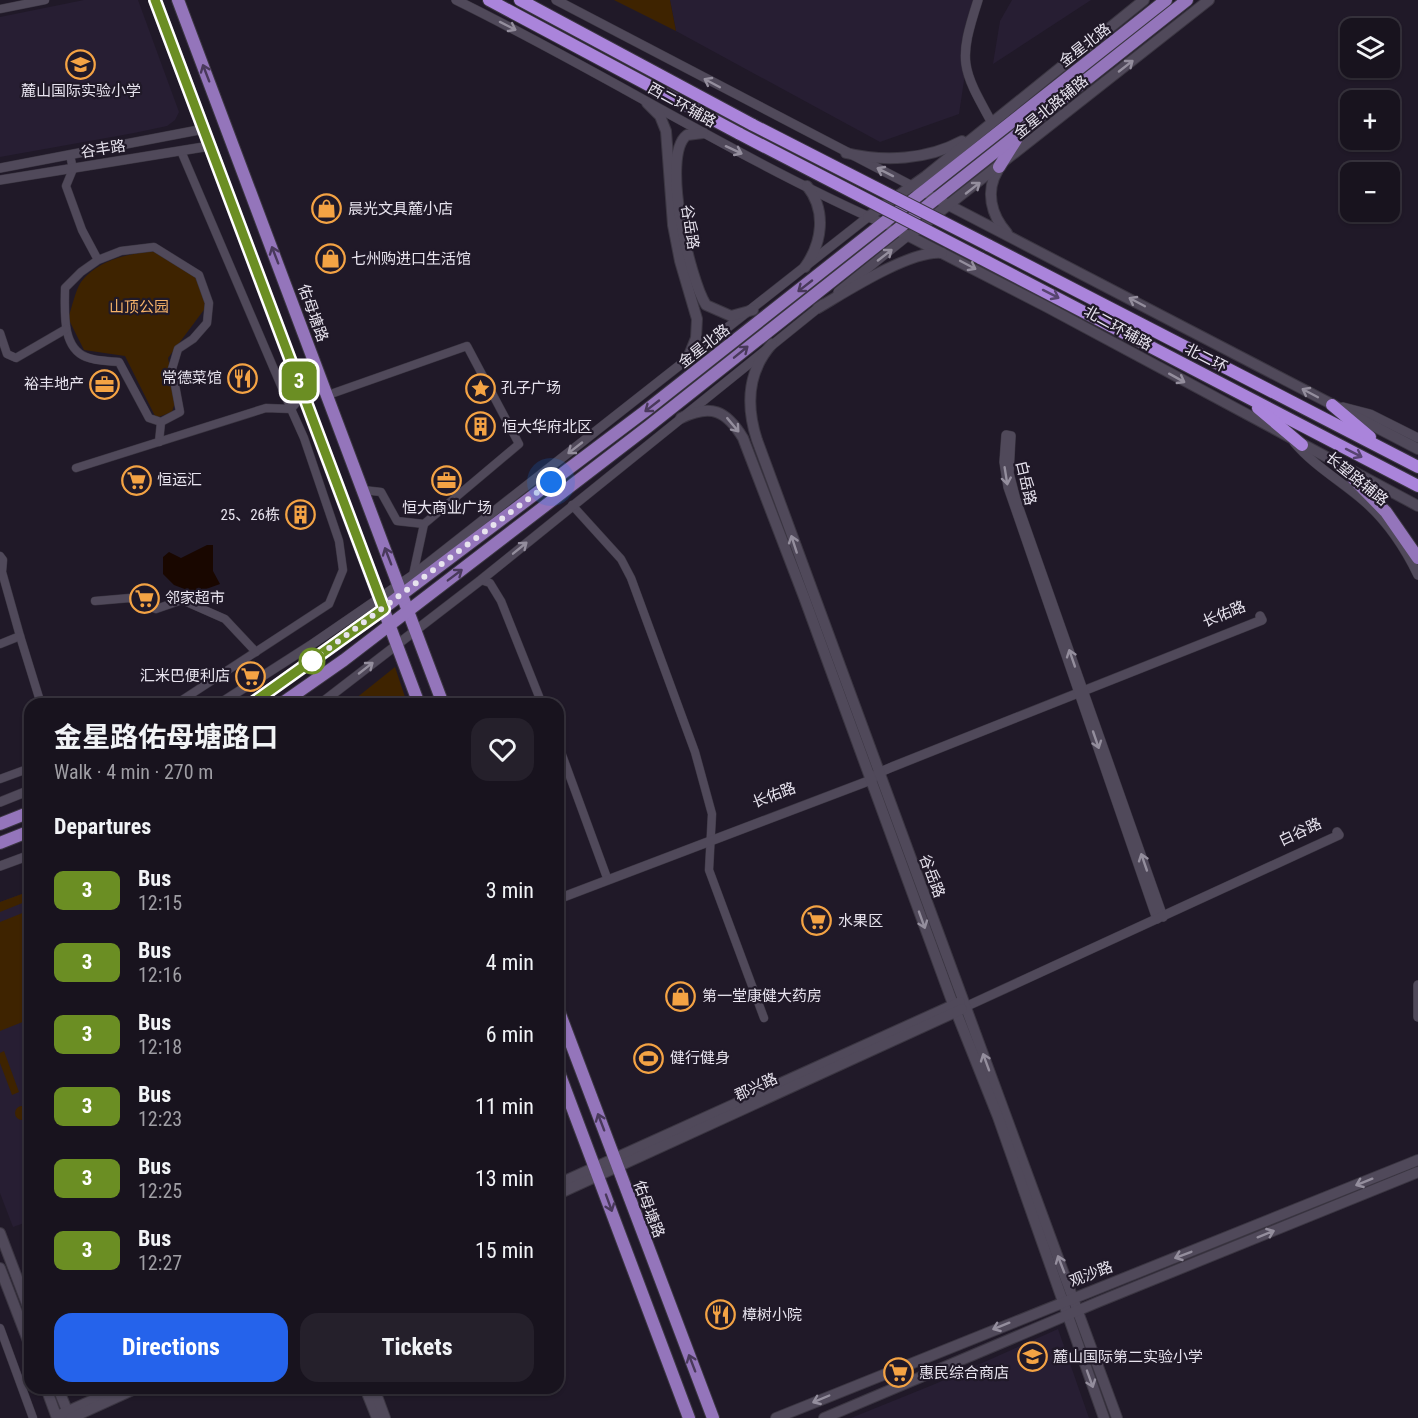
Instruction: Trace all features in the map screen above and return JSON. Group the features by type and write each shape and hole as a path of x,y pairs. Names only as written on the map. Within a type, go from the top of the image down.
{"highway":[{"name":"北二环","path":"489,0 740,134 1418,486"},
{"name":"北二环","path":"520,0 753,124 1418,467"},
{"path":"1239,392 1297,443"},
{"path":"1332,405 1385,449"}],"main road":[{"path":"155,0 417,698"},
{"name":"佑母塘路","path":"178,0 441,698"},
{"name":"金星北路辅路","path":"868,217 989,126 1144,0"},
{"name":"金星北路","path":"259,698 382,603 644,412 1166,0"},
{"name":"金星北路","path":"289,698 390,625 649,426 1187,0"},
{"name":"金星北路辅路","path":"909,236 1209,0"},
{"name":"谷岳路","path":"647,103 660,116 666,131 673,225 680,261 697,319 696,338 688,358"},
{"path":"846,153 876,158 927,155 948,148 989,126"},
{"path":"1009,235 997,219 991,203 991,185 999,167 1021,132"},
{"name":"谷岳路","path":"703,133 687,135 678,146 677,189 688,259 706,305 731,316 753,310"},
{"path":"805,267 815,250 820,235 818,205 807,186"},
{"name":"北二环辅路","path":"937,199 1418,448"},
{"name":"北二环辅路","path":"897,230 948,254 1418,506"},
{"path":"818,308 913,258 931,253 948,254"},
{"name":"谷岳路","path":"772,344 760,358 753,376 749,401 752,422 874,774 959,1006 1079,1312 1117,1418"},
{"path":"681,418 700,411 715,411 731,420 743,438 874,774"},
{"path":"1341,466 1386,512 1418,558"},
{"path":"0,824 24,814"},
{"path":"0,843 24,833"},
{"path":"959,1006 1104,1418"},
{"name":"郡兴路","path":"564,1182 616,1163 959,1006"},
{"name":"佑母塘路","path":"564,1026 712,1418"},
{"path":"564,1086 689,1418"},
{"name":"观沙路","path":"776,1418 1073,1297 1220,1242 1418,1160"},
{"name":"郡兴路","path":"564,1190 597,1171"},
{"name":"观沙路","path":"824,1418 1079,1312 1098,1302 1418,1172"},
{"path":"0,1233 24,1296"},
{"path":"0,1268 24,1330"},
{"path":"48,1394 57,1417 70,1416 123,1394"},
{"path":"61,1394 70,1416"},
{"path":"70,1416 109,1394"},
{"path":"367,1394 377,1418"},
{"path":"376,1394 385,1418"}],"street":[{"path":"0,9 45,0"},
{"name":"西二环辅路","path":"456,0 514,28 703,133 897,230"},
{"path":"556,0 937,199"},
{"path":"978,0 965,40 964,56 967,74 989,126"},
{"name":"谷丰路","path":"0,168 204,129"},
{"name":"谷丰路","path":"0,180 210,146"},
{"path":"181,151 304,438 339,541 342,570 329,604 185,698"},
{"path":"70,155 73,169 66,186 82,230 98,260"},
{"path":"400,590 413,575 688,358 753,310 868,217"},
{"path":"328,698 481,580 909,236"},
{"path":"154,247 199,274 209,303 207,323 193,339 178,349 171,369 180,412 161,422 149,418 119,362 85,357 73,347 66,329 65,288 81,272 98,260 121,251 154,247"},
{"path":"0,333 7,354 16,358 66,329"},
{"path":"328,395 467,346 519,444 424,524 413,575"},
{"path":"291,409 304,394"},
{"path":"1332,405 1370,414 1418,438"},
{"path":"76,468 266,408 291,409"},
{"path":"159,442 161,422"},
{"name":"白岳路","path":"1081,690 1008,487 1004,462 1006,435 1011,436 1009,462 1012,486 1159,916"},
{"name":"长望路辅路","path":"1297,443 1311,460 1380,516 1401,544 1418,575"},
{"path":"363,490 381,492 397,521 424,524"},
{"path":"572,505 621,560 631,578 694,752 712,814 711,838 707,856 709,870 764,1018"},
{"path":"0,556 3,560 2,572 39,698"},
{"path":"481,580 490,583 501,601 540,698"},
{"path":"95,601 129,598 156,609 182,600 225,619 256,652"},
{"path":"229,698 382,603"},
{"name":"长佑路","path":"564,897 874,774 1260,616 1262,620 1081,690"},
{"path":"0,644 20,636"},
{"path":"564,760 606,875"},
{"path":"0,779 24,770"},
{"path":"0,802 24,792"},
{"name":"白谷路","path":"959,1006 1339,836 1337,832 1159,916"},
{"name":"长佑路","path":"564,891 711,838"},
{"path":"0,866 24,857"},
{"path":"1418,985 1418,1017"},
{"path":"0,1328 24,1393"},
{"path":"24,1394 33,1418"}],"shaded area":[{"name":"麓山国际实验小学","path":"84,0 138,0 179,112 175,120 167,126 134,133 0,157 0,17"},
{"path":"670,0 976,0 959,114 880,142 676,31"},
{"path":"1012,0 1091,0 993,64 1000,21"},
{"path":"207,545 213,545 213,571 220,584 195,593 174,585 163,574 163,557 169,552 181,558"},
{"path":"24,893 24,1223 13,1227 0,1193 0,902"},
{"name":"麓山国际第二实验小学","path":"1058,1329 1089,1418 851,1418 935,1384"}],"green space":[{"path":"614,0 670,0 676,31"},
{"name":"山顶公园","path":"155,251 196,277 209,303 168,358 176,399 172,412 156,418 125,356 84,350 68,318 79,286 88,274 115,259"},
{"path":"395,667 405,698 356,698"},
{"path":"24,893 24,902 0,912 0,902"},
{"path":"24,912 24,1021 0,1031 0,922"},
{"path":"4,1051 19,1092 12,1095 0,1063 0,1053"},
{"path":"24,1107 24,1119 22,1120 17,1118 15,1113 17,1108"}],"bus line":[{"name":"3","path":"155,0 384,609 260,698"}],"place":[{"name":"麓山国际实验小学","path":"81,64"},
{"name":"晨光文具麓小店","path":"327,209"},
{"name":"七州购进口生活馆","path":"330,259"},
{"name":"常德菜馆","path":"243,378"},
{"name":"裕丰地产","path":"105,384"},
{"name":"孔子广场","path":"480,388"},
{"name":"恒大华府北区","path":"481,427"},
{"name":"恒运汇","path":"136,480"},
{"name":"恒大商业广场","path":"447,481"},
{"name":"25、26栋","path":"301,515"},
{"name":"邻家超市","path":"144,598"},
{"name":"汇米巴便利店","path":"251,676"},
{"name":"水果区","path":"817,921"},
{"name":"第一堂康健大药房","path":"681,996"},
{"name":"健行健身","path":"649,1058"},
{"name":"樟树小院","path":"721,1315"},
{"name":"麓山国际第二实验小学","path":"1032,1357"},
{"name":"惠民综合商店","path":"898,1373"}],"route":[{"path":"312,661 551,482"}]}
